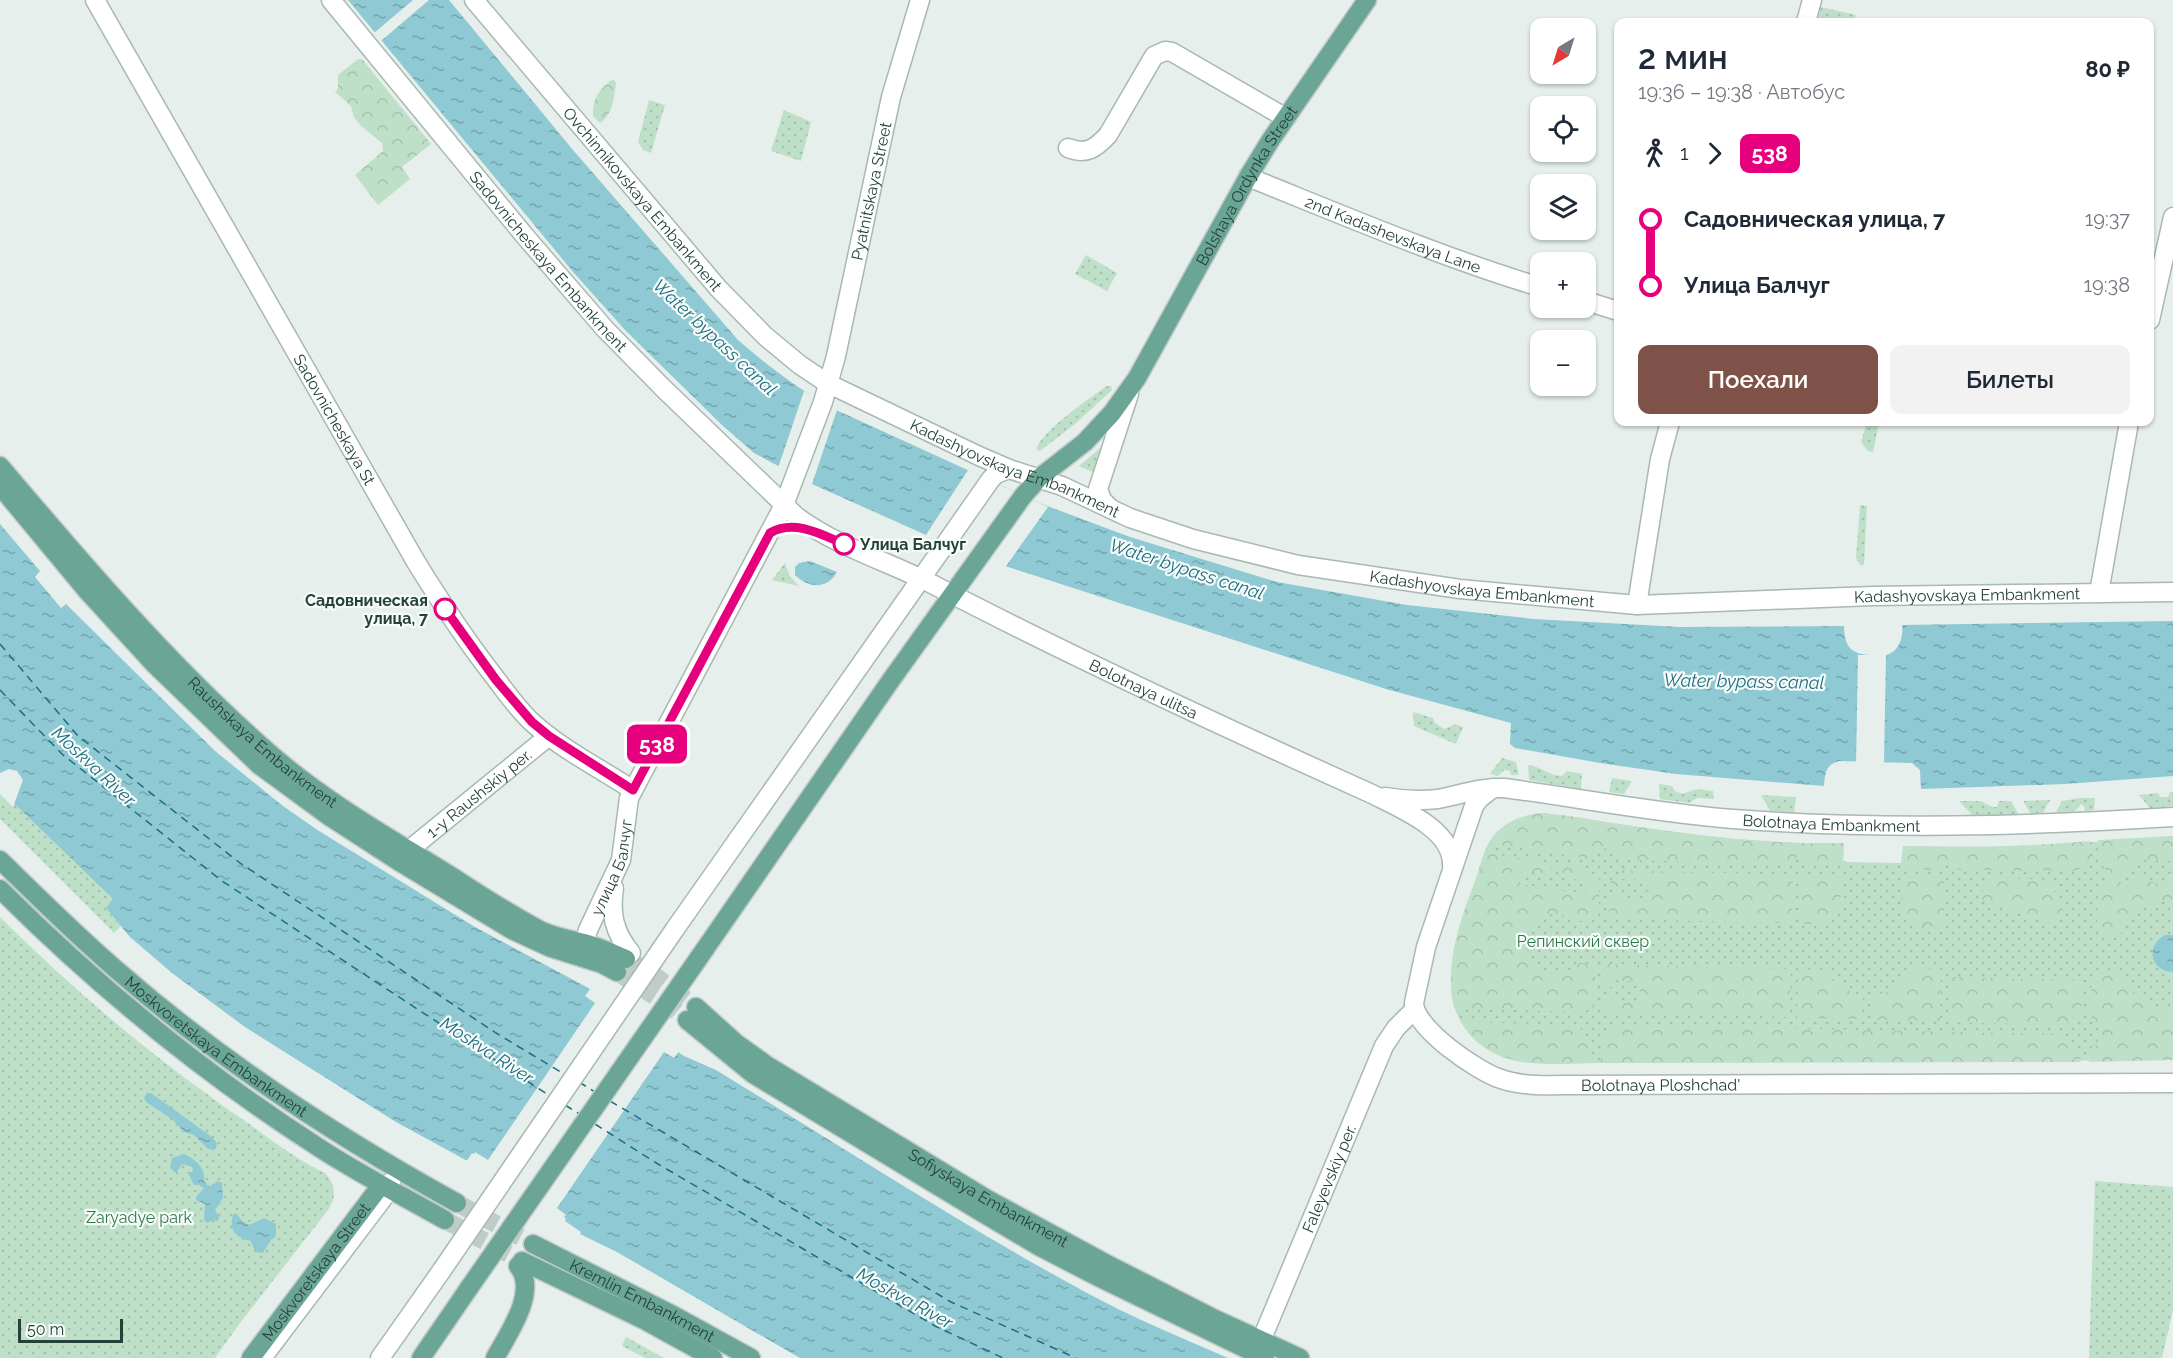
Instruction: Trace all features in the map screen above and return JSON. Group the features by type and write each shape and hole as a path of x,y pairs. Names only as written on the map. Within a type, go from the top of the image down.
{"main road":[{"name":"Bolshaya Ordynka Street","path":"421,1358 1023,496 1039,478 1085,442 1112,412 1137,378 1248,177 1367,0"},
{"name":"Raushskaya Embankment","path":"0,466 99,582 166,654 268,752 315,788 409,850 542,932 582,950"},
{"name":"Raushskaya Embankment","path":"0,486 88,592 154,664 259,765 330,817 526,938 551,948 582,950"},
{"name":"Moskvoretskaya Embankment","path":"0,860 93,949 187,1028 388,1180 445,1220"},
{"name":"Moskvoretskaya Embankment","path":"0,889 79,965 182,1051 243,1096 318,1147 388,1180 424,1185 457,1203"},
{"path":"582,950 602,964 625,962"},
{"name":"Sofiyskaya Embankment","path":"691,1013 753,1074 1040,1246 1100,1278 1261,1350 1300,1358"},
{"name":"Moskvoretskaya Street","path":"251,1358 388,1180"},
{"name":"Kremlin Embankment","path":"533,1244 671,1314 751,1358"},
{"name":"Kremlin Embankment","path":"495,1358 517,1317 526,1291 520,1263 645,1321 713,1358"}],"street":[{"name":"Sadovnicheskaya St","path":"95,0 433,590 470,646 518,708 549,736 633,790"},
{"name":"Sadovnicheskaya Embankment","path":"331,0 524,235 604,328 784,505 818,532"},
{"name":"Ovchinnikovskaya Embankment","path":"474,0 717,288 777,347 827,383"},
{"name":"Pyatnitskaya Street","path":"770,533 794,480 823,402 836,356 891,97 920,0"},
{"path":"1807,18 1812,0"},
{"path":"1068,148 1083,152 1091,150 1108,135 1154,56 1165,51 1172,52 1286,118"},
{"name":"2nd Kadashevskaya Lane","path":"1248,177 1436,252 1530,284"},
{"path":"2154,302 2173,217"},
{"path":"1596,304 1614,310"},
{"name":"Bolshaya Ordynka Street","path":"1118,514 1102,500 1098,489 1117,436 1121,415 1137,378"},
{"name":"Kadashyovskaya Embankment","path":"827,383 1009,469 1072,490 1118,514 1193,538 1298,565 1460,589 1637,605 1873,596 2173,592"},
{"path":"1637,605 1660,459 1669,426"},
{"path":"2099,593 2128,426"},
{"path":"380,1358 920,578 991,479 996,474 1009,469"},
{"path":"770,533 788,527 800,527 818,532"},
{"name":"Bolotnaya ulitsa","path":"818,532 920,578 1137,686 1411,814 1435,832 1449,847 1452,865"},
{"name":"улица Балчуг","path":"582,950 588,930 621,860 629,798 770,533"},
{"name":"1-y Raushskiy per.","path":"409,850 549,736"},
{"path":"1414,1010 1420,970 1452,865 1474,806 1484,794 1493,788"},
{"name":"Bolotnaya ulitsa","path":"1372,794 1420,801 1493,788"},
{"name":"Bolotnaya Embankment","path":"1493,788 1689,815 1826,825 1916,827 2053,824 2173,817"},
{"path":"616,874 611,910 613,922 621,940 625,962"},
{"name":"Bolotnaya Ploshchad'","path":"1414,1010 1429,1029 1460,1056 1501,1079 1524,1084 2173,1083"},
{"name":"Faleyevskiy per.","path":"1261,1350 1384,1046 1396,1028 1414,1010"},
{"name":"Moskvoretskaya Street","path":"262,1358 388,1180"}],"green space":[{"path":"1821,7 1856,15 1855,18 1818,18"},
{"path":"358,59 362,59 431,144 402,167 410,179 378,205 355,175 383,151 382,143 361,126 354,117 351,106 335,92 338,88 338,75"},
{"path":"613,79 616,83 612,105 608,115 600,123 593,116 595,99"},
{"path":"649,100 665,105 651,153 643,150 638,142"},
{"path":"784,110 811,122 801,161 771,151"},
{"path":"1086,255 1117,273 1107,291 1075,274"},
{"path":"1107,386 1111,386 1112,390 1075,424 1040,451 1036,450 1056,425"},
{"path":"1866,426 1878,426 1873,452 1868,451 1861,442"},
{"path":"1106,443 1097,474 1079,466"},
{"path":"1860,505 1867,506 1864,565 1860,565 1856,558"},
{"path":"785,563 789,575 799,586 772,580"},
{"path":"1413,712 1433,718 1435,723 1444,729 1455,724 1463,727 1456,744 1414,726"},
{"path":"1502,758 1516,762 1519,775 1511,775 1510,771 1504,770 1498,776 1490,774"},
{"path":"1528,765 1557,776 1562,776 1567,771 1582,774 1581,789 1529,780"},
{"path":"1612,778 1632,781 1624,794 1609,792"},
{"path":"1659,784 1672,786 1675,791 1682,794 1697,789 1713,791 1714,799 1697,798 1689,803 1660,799"},
{"path":"0,790 114,900 106,908 121,926 114,933 0,819"},
{"path":"2170,792 2173,792 2173,806 2150,808 2139,795 2157,793 2161,797 2168,797"},
{"path":"1761,795 1796,797 1794,813 1770,811"},
{"path":"2095,798 2094,810 2085,811 2081,804 2074,812 2056,812 2062,801"},
{"path":"2050,800 2043,813 2031,814 2023,801"},
{"path":"1959,801 1980,801 1997,807 1999,801 2011,801 2019,815 1974,817"},
{"name":"Репинский сквер","path":"1541,813 1731,838 1844,843 1843,861 1848,862 1901,863 1903,846 2023,847 2173,836 2173,1060 1561,1064 1531,1063 1505,1058 1494,1053 1473,1037 1459,1019 1453,999 1451,977 1454,954 1459,932 1490,841 1500,829 1509,823 1525,816"},
{"path":"1541,813 1731,838 1844,843 1843,864 1808,865 1799,857 1794,858 1790,864 1621,860 1611,849 1598,851 1591,859 1489,843 1512,822 1525,816"},
{"path":"2173,836 2173,861 2135,860 2130,874 2123,874 2118,879 2126,886 2139,878 2164,886 2167,876 2173,870 2173,899 2155,903 2141,910 2129,921 2119,937 2105,936 2097,928 2098,890 2105,883 2107,876 2105,869 2098,862 2098,840"},
{"path":"2090,841 2090,861 2082,864 2078,871 1959,870 1954,864 1946,862 1936,870 1901,869 1903,846 1997,846"},
{"path":"1485,853 1552,863 1550,875 1522,871 1520,884 1586,894 1588,881 1558,877 1560,864 1589,868 1600,880 1598,920 1577,921 1559,914 1548,915 1534,922 1528,933 1527,946 1531,958 1539,968 1550,974 1564,973 1580,963 1596,964 1594,1007 1584,1012 1454,1008 1451,968 1454,948"},
{"path":"1621,870 1793,875 1792,923 1608,919 1610,896 1619,896 1620,902 1647,902 1648,880 1621,879 1620,887 1610,886 1611,880"},
{"path":"1800,875 1841,875 1840,911 1828,925 1800,924"},
{"path":"1903,877 1944,877 1944,928 1913,927 1911,920 1901,907"},
{"path":"1989,878 2056,880 2058,883 2055,892 2064,912 2061,919 2051,923 1982,899 1982,892"},
{"name":"Zaryadye park","path":"0,917 87,999 149,1050 274,1142 325,1173 331,1182 334,1196 328,1210 215,1358 0,1358"},
{"path":"1604,964 1791,969 1790,1017 1608,1012 1603,1009 1603,997 1612,997 1612,1003 1639,1003 1640,982 1613,980 1612,987 1604,987"},
{"path":"1912,968 1941,969 1940,1021 1873,1020 1873,995 1896,987"},
{"path":"1798,969 1828,970 1842,987 1863,995 1862,1019 1797,1018"},
{"path":"2099,971 2118,971 2128,987 2140,999 2155,1006 2173,1009 2173,1060 2089,1062 2089,1049 2095,1046 2101,1036 2099,1024 2089,1015 2092,979 2098,975"},
{"path":"1949,977 2082,980 2081,1014 2072,1018 2066,1025 1948,1022"},
{"path":"1461,1022 1579,1025 1584,1036 1592,1040 1592,1063 1537,1063 1502,1056 1487,1049 1473,1038"},
{"path":"1613,1025 2065,1034 2072,1044 2081,1049 2080,1062 1601,1063 1602,1039 1608,1036"},
{"path":"2095,1181 2173,1187 2173,1310 2162,1358 2089,1358"},
{"path":"626,1337 664,1358 645,1358 622,1346"}],"water":[{"name":"Water bypass canal","path":"348,0 449,0 573,150 749,350 796,386 834,409 1042,504 1130,537 1277,582 1407,605 1534,619 1680,627 1844,626 1844,633 1850,648 1865,655 1884,655 1894,651 1901,639 1902,625 2173,621 2173,776 2065,784 1921,789 1920,770 1912,763 1839,761 1828,768 1824,786 1676,774 1515,748 1510,744 1511,723 1386,689 1005,566 926,535 812,484 754,453 722,425 625,330 574,273"},
{"name":"Moskva River","path":"0,524 40,571 35,577 61,608 66,604 215,751 283,806 319,831 475,927 592,990 590,994 684,1056 716,1070 993,1240 1104,1302 1228,1358 800,1358 617,1252 580,1234 581,1232 486,1167 484,1170 396,1122 245,1027 172,973 130,937 106,908 113,899 0,790"},
{"path":"810,561 837,572 833,578 823,584 806,583 795,575 795,567 799,563"},
{"path":"2165,935 2173,935 2173,972 2159,968 2153,957 2155,945"},
{"path":"147,1093 151,1093 212,1137 217,1143 216,1149 208,1149 194,1135 184,1132 173,1120 146,1102 144,1098"},
{"path":"184,1154 199,1164 207,1185 212,1186 217,1181 222,1183 223,1198 215,1210 219,1217 218,1221 213,1220 207,1223 204,1220 205,1204 196,1200 196,1197 204,1188 194,1185 189,1175 193,1170 192,1167 182,1164 176,1173 170,1168 172,1158"},
{"path":"236,1213 242,1221 249,1225 264,1218 276,1224 276,1236 263,1253 255,1252 251,1241 235,1233 232,1221"}],"pier":[{"path":"413,0 429,0 381,41 374,33"},
{"path":"804,391 837,410 811,487 777,471"},
{"path":"968,470 1048,507 1004,569 924,538"},
{"path":"1858,655 1886,655 1884,765 1856,765"},
{"path":"9,769 17,771 23,780 13,807 0,794 0,773"},
{"path":"592,986 595,989 594,993 680,1050 674,1058 664,1052 557,1208 566,1215 563,1224 486,1171 482,1173 467,1165 466,1162 475,1152 488,1160 595,1003 585,996"}],"ferry route":[{"path":"0,644 78,736 240,863 496,1033 564,1074"},
{"path":"0,690 62,754 222,881 550,1096"},
{"path":"579,1082 595,1092"},
{"path":"610,1101 951,1302 1076,1358"},
{"path":"565,1105 581,1115"},
{"path":"595,1124 658,1164 935,1326 1003,1358"}],"tunnel":[{"path":"626,959 652,974 696,1007"},
{"path":"617,972 669,1005 687,1020"},
{"path":"457,1203 533,1244"},
{"path":"445,1220 522,1261"}],"bus line":[{"name":"538","path":"445,609 496,680 532,722 549,736 633,790 770,533 777,529 800,527 818,532 844,544"}],"place":[{"name":"Улица Балчуг","path":"844,544"},
{"name":"Садовническая улица, 7","path":"445,609"}]}
